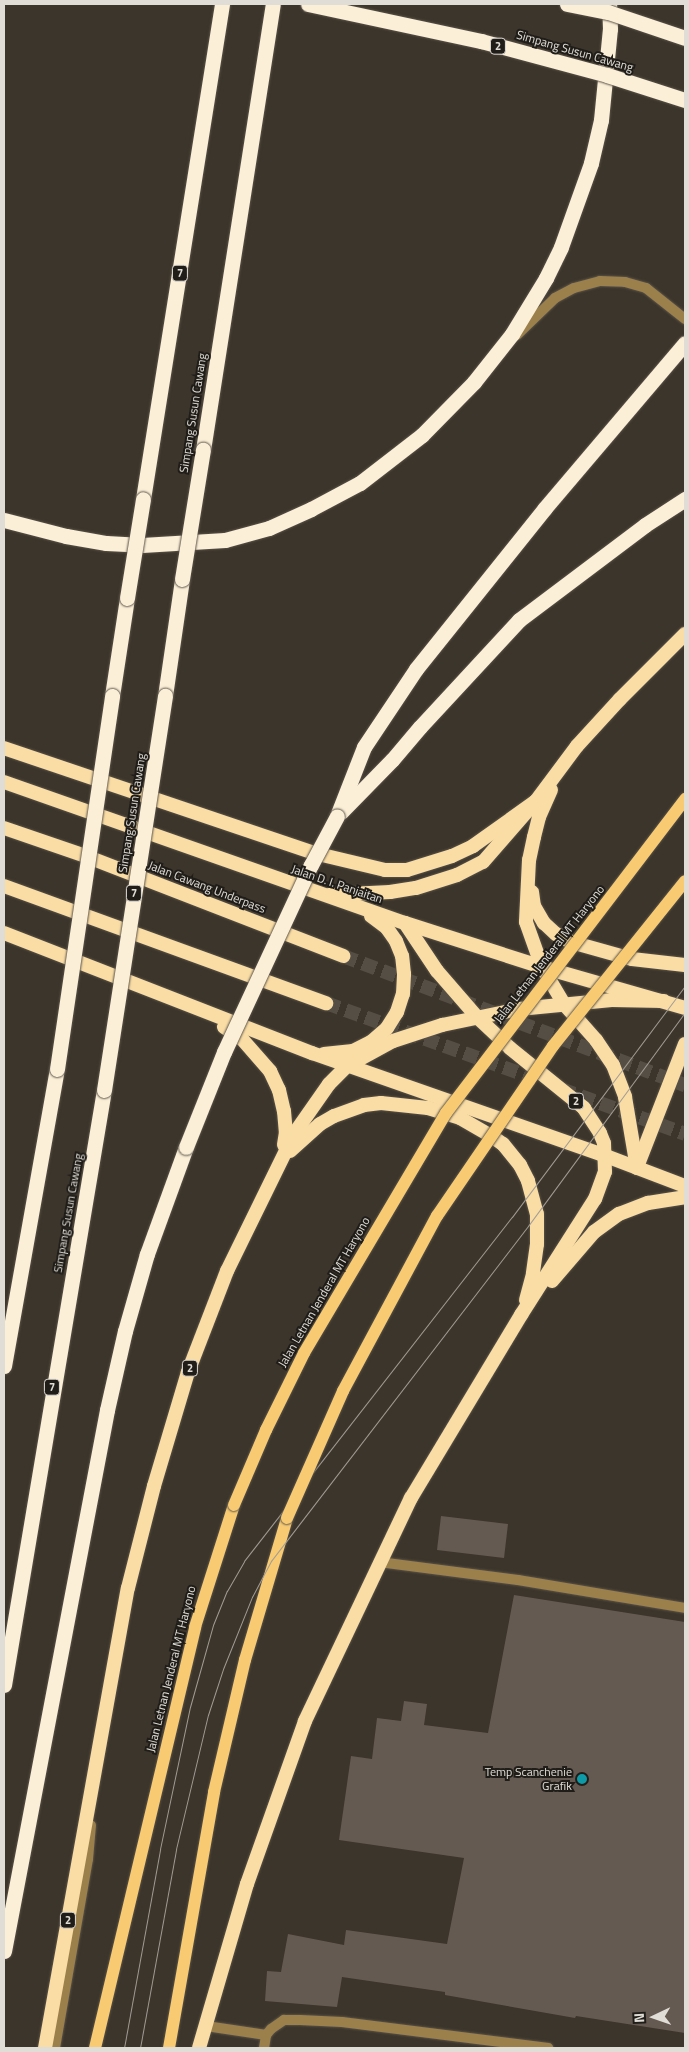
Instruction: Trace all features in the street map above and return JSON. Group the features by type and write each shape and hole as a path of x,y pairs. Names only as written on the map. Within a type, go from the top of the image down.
{"highway":[{"name":"7","path":"4,1366 57,1069 127,598 222,4"},
{"name":"Simpang Susun Cawang","path":"4,1685 104,1090 182,579 273,4"},
{"name":"Simpang Susun Cawang","path":"308,4 481,41 607,75 685,100"},
{"path":"566,4 608,12 685,38"},
{"path":"4,520 66,536 106,543 142,545 182,544 225,540 269,528 311,510 360,483 422,435 474,382 529,308 561,247 575,212 601,120 610,29 609,4"},
{"path":"4,1951 107,1410 125,1331 147,1254 224,1052 311,865 337,816 364,747 416,669 545,508 685,343"},
{"path":"337,816 392,760 519,620 645,525 685,499"},
{"path":"320,895 390,892 416,888 473,868 492,854 536,801 577,746 620,699 685,634"},
{"path":"577,746 560,773 539,818 530,860 526,922 542,968 564,1004 604,1051 619,1080 628,1112 637,1168"},
{"path":"4,748 318,854 385,870 406,870 452,856 473,846 536,801"},
{"name":"Jalan D. I. Panjaitan","path":"4,782 320,895 542,968 664,1001"},
{"name":"Jalan Cawang Underpass","path":"4,828 88,857 343,956"},
{"path":"529,876 534,906 544,922 556,934 571,942 608,954 632,959 685,965"},
{"path":"4,886 326,1003"},
{"path":"312,1053 344,1053 371,1042 387,1028 397,1012 403,994 404,974 402,956 396,941 387,928 356,906"},
{"name":"2","path":"199,2048 247,1884 305,1720 411,1498 521,1316 595,1199 605,1172 606,1156 600,1133 584,1108 510,1048 477,1017 437,971 405,923"},
{"path":"4,933 312,1053 606,1156 685,1186"},
{"path":"348,1066 393,1041 477,1017 564,1004 612,1000 664,1001 685,1008"},
{"path":"181,1001 242,1039 270,1071 279,1090 284,1111 286,1132 282,1158"},
{"path":"637,1168 685,1044"},
{"name":"2","path":"45,2048 128,1588 154,1486 188,1372 227,1271 282,1158 307,1113 329,1084 348,1066"},
{"path":"282,1158 320,1124 334,1116 364,1105 381,1103 412,1105 436,1110 460,1118 490,1134 507,1148 520,1165 528,1181 537,1214 537,1244 534,1267 521,1316"},
{"path":"521,1316 594,1232 606,1222 619,1214 648,1202 685,1197"}],"main road":[{"name":"Jalan Letnan Jenderal MT Haryono","path":"95,2048 195,1627 234,1505 266,1430 304,1354 446,1113 685,799"},
{"path":"169,2048 214,1792 245,1660 286,1518 343,1391 438,1216 553,1046 685,881"}],"lane":[{"path":"474,382 537,313 555,298 574,288 600,281 625,282 646,288 685,319"},
{"path":"379,1562 509,1579 685,1608"},
{"path":"55,2048 88,1859 92,1821 90,1792"},
{"path":"264,2048 266,2035 284,2020 342,2022 548,2048"},
{"path":"206,2026 266,2035"}],"building":[{"path":"441,1516 508,1524 504,1558 437,1550"},
{"name":"Temp Scanchenie Grafik","path":"514,1595 685,1622 685,2033 576,2016 575,2018 445,1995 445,1992 342,1977 337,2007 265,2001 267,1971 281,1972 288,1934 344,1945 346,1930 447,1944 464,1858 339,1840 351,1756 372,1759 377,1718 401,1721 404,1701 427,1704 424,1725 488,1733"}],"tunnel":[{"path":"343,956 685,1085"},
{"path":"326,1003 541,1081"},
{"path":"561,1089 685,1134"}],"tram line":[{"path":"124,2048 160,1849 190,1707 213,1625 227,1591 244,1561 512,1217 685,986"},
{"path":"140,2048 176,1849 208,1715 223,1669 252,1597 271,1561 528,1226 685,1012"}],"place":[{"name":"Temp Scanchenie Grafik","path":"582,1779"}]}
